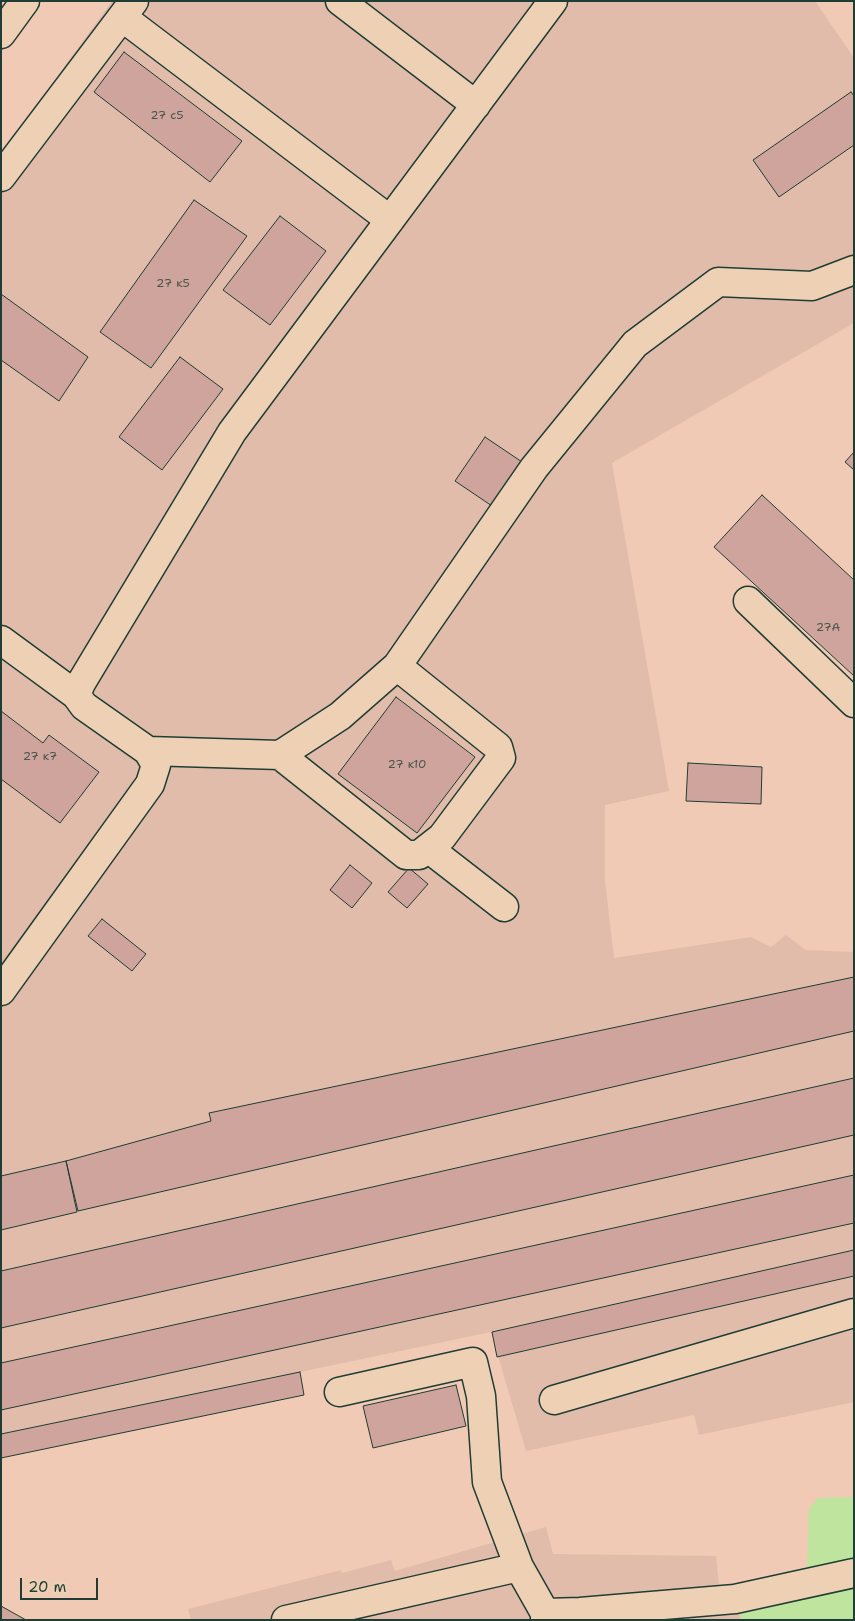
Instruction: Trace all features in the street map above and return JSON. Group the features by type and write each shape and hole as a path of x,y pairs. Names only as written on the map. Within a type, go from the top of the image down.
{"main road":[{"path":"1,34 25,1"},
{"path":"340,1 476,105"},
{"path":"76,695 81,682 232,432 553,1"},
{"path":"1,177 128,9 390,220"},
{"path":"148,751 280,756 340,716 397,666 534,468 635,344 718,282 812,286 854,270"},
{"path":"748,601 854,703"},
{"path":"1,640 76,695 84,706 148,751 156,765 150,784 2,988"},
{"path":"280,756 406,855 419,855 442,837 501,758 498,747 397,666"},
{"path":"428,848 504,907"},
{"path":"554,1400 854,1314"},
{"path":"339,1392 473,1362 481,1396 487,1482 519,1567 545,1616 735,1599 854,1573"},
{"path":"286,1620 519,1567"}],"shaded area":[{"path":"112,1 815,1 854,58 854,323 612,463 669,791 605,805 605,881 614,958 751,937 771,947 786,935 806,950 854,952 854,1402 699,1435 694,1415 526,1451 491,1332 300,1372 304,1395 1,1458 1,154"},
{"path":"546,1527 553,1554 716,1556 719,1585 731,1585 741,1620 191,1620 188,1609 341,1570 342,1573 391,1560 395,1571"}],"green space":[{"path":"854,1497 854,1620 741,1620 731,1585 807,1567 809,1509 818,1498"}],"building":[{"path":"124,52 242,141 210,182 94,92"},
{"path":"851,92 854,96 854,145 779,197 753,160"},
{"path":"194,200 247,236 151,368 100,332"},
{"path":"280,216 326,251 270,325 223,290"},
{"path":"1,294 88,357 59,401 1,360"},
{"path":"180,357 223,389 162,470 119,437"},
{"path":"485,437 525,464 495,508 455,481"},
{"path":"854,452 854,470 845,462"},
{"path":"762,495 854,580 854,676 714,547"},
{"path":"396,697 475,757 417,833 338,774"},
{"path":"1,711 43,743 49,735 99,772 60,823 1,779"},
{"path":"688,763 762,767 761,804 686,801"},
{"path":"350,865 372,883 352,908 330,890"},
{"path":"409,868 428,884 407,908 388,892"},
{"path":"102,919 146,954 132,971 88,936"},
{"path":"854,977 854,1031 78,1211 66,1161 211,1121 209,1113"},
{"path":"854,1078 854,1135 1,1328 1,1271"},
{"path":"66,1161 77,1212 1,1230 1,1176"},
{"path":"854,1175 854,1223 1,1410 1,1363"},
{"path":"854,1250 854,1276 497,1357 492,1332"},
{"path":"300,1372 304,1395 1,1458 1,1434"},
{"path":"456,1385 466,1426 373,1448 363,1406"},
{"path":"1,1606 26,1620 1,1620"}]}
